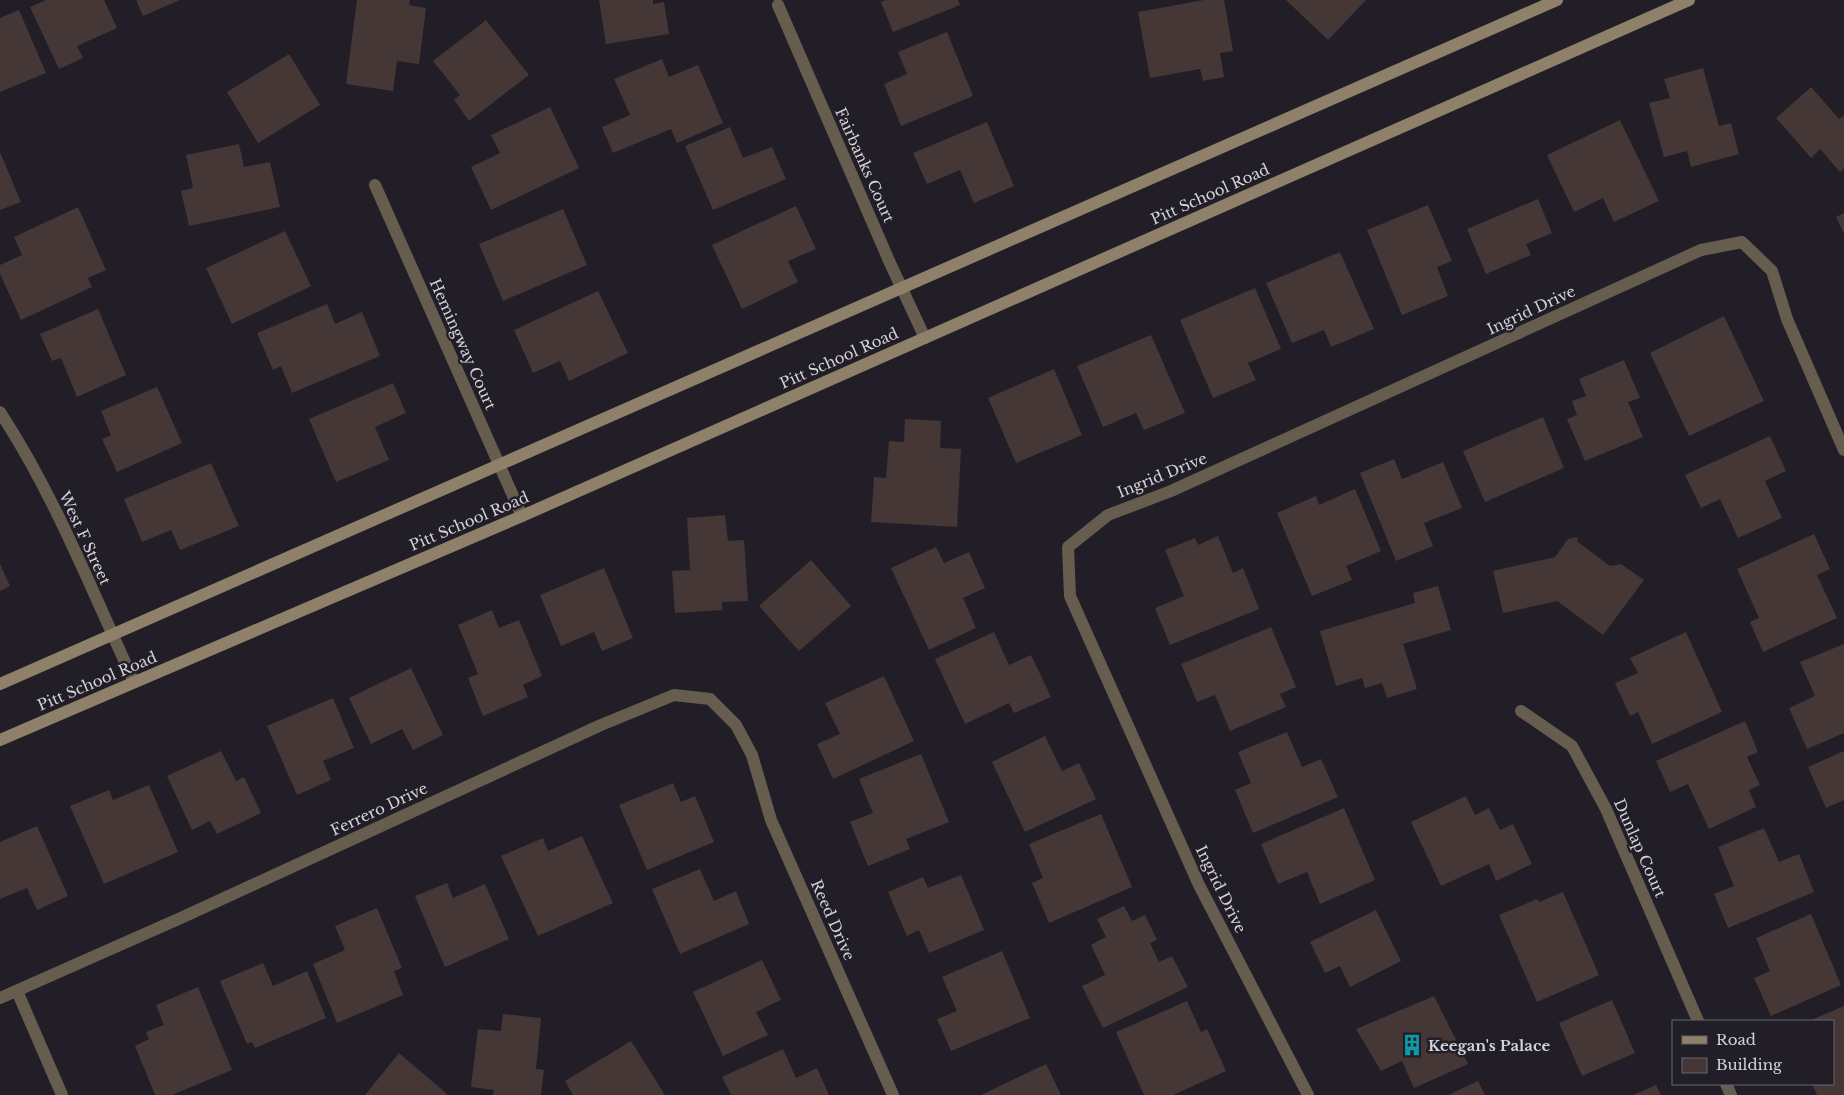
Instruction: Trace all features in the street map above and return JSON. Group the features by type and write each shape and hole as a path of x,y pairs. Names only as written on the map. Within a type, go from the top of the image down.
{"main road":[{"path":"0,684 1557,0"},
{"name":"Pitt School Road","path":"0,740 522,516 1689,0"}],"street":[{"name":"Fairbanks Court","path":"778,5 925,338"},
{"name":"Hemingway Court","path":"375,185 522,516"},
{"name":"Ingrid Drive","path":"1308,1095 1199,885 1070,596 1068,547 1108,515 1171,491 1701,250 1742,242 1772,271 1787,319 1844,450"},
{"name":"West F Street","path":"0,412 19,442 53,505 134,682"},
{"name":"Ferrero Drive","path":"0,998 192,913 601,725 674,695 710,699 736,725 752,755"},
{"name":"Dunlap Court","path":"1520,711 1572,746 1606,809 1698,1020"},
{"name":"Reed Drive","path":"752,755 771,820 893,1095"},
{"path":"17,990 62,1095"}],"building":[{"path":"46,0 104,0 117,28 77,46 83,58 59,69 30,7"},
{"path":"136,0 180,0 143,16"},
{"path":"357,0 410,0 409,5 426,8 419,64 397,61 393,91 346,84"},
{"path":"599,0 653,0 653,4 664,2 669,34 606,44"},
{"path":"886,0 958,0 960,5 893,32 881,2"},
{"path":"1204,0 1224,0 1233,51 1220,53 1224,77 1203,81 1200,69 1150,78 1138,12"},
{"path":"1286,0 1366,0 1328,40"},
{"path":"19,10 46,73 0,92 0,18"},
{"path":"486,20 529,75 469,121 454,100 460,95 433,61"},
{"path":"947,32 973,96 901,126 884,84 907,74 898,52"},
{"path":"289,54 320,105 258,143 227,92"},
{"path":"662,59 669,77 698,65 723,123 677,143 671,129 613,153 602,127 630,115 614,79"},
{"path":"1703,68 1719,126 1731,123 1739,154 1691,167 1687,151 1664,157 1649,103 1670,98 1664,79"},
{"path":"1811,87 1839,119 1844,115 1844,168 1840,172 1820,149 1811,158 1776,118"},
{"path":"550,107 579,168 491,210 471,167 500,153 491,135"},
{"path":"1620,120 1659,201 1614,222 1603,198 1574,212 1547,155"},
{"path":"987,122 1014,186 974,203 960,170 927,184 913,153"},
{"path":"730,127 743,158 772,147 786,179 713,210 685,146"},
{"path":"239,144 244,167 270,162 280,207 189,226 181,191 193,188 186,155"},
{"path":"0,152 21,202 0,210"},
{"path":"1538,199 1552,233 1526,244 1531,255 1486,274 1467,229"},
{"path":"1428,205 1452,261 1437,267 1448,296 1402,315 1367,230"},
{"path":"796,206 816,249 788,261 798,282 742,309 712,245"},
{"path":"78,207 106,270 88,278 92,287 21,320 0,274 0,265 22,255 14,237"},
{"path":"563,209 587,265 503,301 479,244"},
{"path":"1844,213 1844,234 1836,217"},
{"path":"285,231 311,286 232,324 206,268"},
{"path":"1340,252 1374,329 1331,347 1324,330 1292,343 1266,283"},
{"path":"1255,288 1281,349 1248,363 1256,380 1213,398 1180,320"},
{"path":"598,291 628,353 569,381 560,361 533,373 514,330"},
{"path":"327,304 335,324 362,312 380,356 292,393 281,366 273,370 257,333"},
{"path":"98,309 126,375 77,397 61,358 52,361 40,334"},
{"path":"1724,316 1764,401 1689,436 1650,353"},
{"path":"1151,335 1185,413 1144,430 1136,413 1103,427 1077,366"},
{"path":"1624,360 1640,398 1628,402 1643,437 1585,461 1567,419 1577,415 1572,401 1586,396 1579,379"},
{"path":"1054,369 1082,435 1016,463 988,398"},
{"path":"393,383 406,413 375,427 389,460 336,482 309,419"},
{"path":"157,387 182,443 117,472 102,439 111,435 101,411"},
{"path":"1543,417 1564,468 1485,502 1463,451"},
{"path":"905,419 941,421 940,448 961,449 957,527 871,522 874,477 886,478 889,441 904,442"},
{"path":"1770,436 1786,471 1765,481 1782,518 1738,538 1720,499 1701,508 1685,475"},
{"path":"1394,459 1402,479 1443,462 1462,508 1424,523 1433,546 1396,561 1360,473"},
{"path":"211,463 239,526 180,550 171,530 142,542 124,499"},
{"path":"1355,489 1381,551 1346,566 1352,580 1312,596 1277,513 1316,496 1319,505"},
{"path":"725,515 728,541 744,540 748,601 722,602 722,610 675,613 672,571 690,570 687,518"},
{"path":"1814,534 1830,569 1817,575 1837,618 1763,652 1750,622 1759,618 1737,569"},
{"path":"1218,536 1233,573 1243,568 1259,609 1170,645 1155,608 1184,596 1165,550 1195,538 1198,545"},
{"path":"1577,537 1578,542 1610,566 1621,564 1644,580 1603,635 1557,601 1503,613 1493,571 1555,557 1568,539"},
{"path":"936,547 944,563 969,552 985,588 963,598 976,628 929,650 891,568"},
{"path":"811,560 851,606 799,651 759,606"},
{"path":"0,564 10,586 0,591"},
{"path":"604,568 633,638 602,651 594,632 561,646 540,595"},
{"path":"1438,586 1451,630 1403,644 1417,689 1387,698 1382,683 1365,688 1362,678 1336,686 1320,631 1415,603 1413,593"},
{"path":"492,610 499,628 519,620 542,676 523,685 528,697 483,716 468,678 478,674 458,625"},
{"path":"1271,627 1296,687 1280,694 1286,707 1230,731 1215,695 1197,702 1181,664"},
{"path":"994,632 1009,665 1031,655 1051,697 1014,713 1009,703 965,724 935,659"},
{"path":"1686,632 1722,712 1652,744 1638,712 1630,716 1615,683 1638,673 1630,658"},
{"path":"1844,644 1844,733 1807,749 1789,708 1815,696 1800,662"},
{"path":"411,668 443,735 413,750 402,729 371,744 349,698"},
{"path":"884,676 914,741 833,779 817,744 840,734 825,703"},
{"path":"333,698 354,748 323,761 331,780 297,795 267,726"},
{"path":"1745,721 1758,752 1747,757 1760,785 1749,790 1756,807 1709,829 1688,784 1670,792 1656,761"},
{"path":"1287,732 1302,767 1321,759 1338,797 1253,833 1235,790 1251,783 1238,752"},
{"path":"1045,736 1062,771 1079,763 1096,799 1025,832 992,762"},
{"path":"221,751 236,781 244,777 261,813 217,834 210,821 192,830 167,776"},
{"path":"1844,751 1844,800 1826,808 1808,767"},
{"path":"921,754 949,822 906,839 910,849 868,866 850,822 873,813 859,779"},
{"path":"673,783 681,802 695,796 714,842 647,870 619,805"},
{"path":"149,785 178,852 104,884 70,806 109,790 113,800"},
{"path":"1466,796 1475,815 1489,808 1500,830 1513,824 1532,864 1496,881 1489,864 1441,886 1411,822"},
{"path":"1344,808 1375,880 1320,904 1307,872 1278,884 1261,844"},
{"path":"1101,814 1132,887 1049,923 1032,883 1043,878 1029,844"},
{"path":"37,826 68,896 37,910 27,888 0,899 0,842"},
{"path":"1764,828 1779,862 1799,854 1814,892 1728,928 1714,894 1734,886 1718,847"},
{"path":"582,836 613,903 538,936 501,856 543,838 548,851"},
{"path":"700,869 714,901 736,891 749,924 680,954 652,889"},
{"path":"961,875 984,930 929,953 919,930 907,936 888,892 923,877 928,888"},
{"path":"447,883 453,898 485,884 509,939 445,967 415,896"},
{"path":"1563,892 1599,975 1537,1002 1499,915 1537,899 1539,902"},
{"path":"1124,906 1132,921 1145,915 1157,940 1150,943 1159,962 1172,956 1188,987 1103,1028 1082,986 1105,975 1091,945 1106,937 1097,919"},
{"path":"377,908 402,968 394,971 403,995 337,1023 313,964 345,950 335,926"},
{"path":"1376,910 1401,961 1350,987 1340,966 1325,973 1310,942"},
{"path":"1811,914 1841,985 1771,1016 1754,978 1770,971 1756,938"},
{"path":"1002,951 1030,1018 951,1051 937,1019 957,1011 942,977"},
{"path":"762,960 781,1000 756,1012 768,1035 723,1056 693,992"},
{"path":"263,963 273,986 307,971 326,1018 255,1048 252,1042 247,1044 220,981"},
{"path":"198,987 232,1070 172,1095 155,1095 135,1046 149,1039 146,1032 164,1025 156,1005"},
{"name":"Keegan's Palace","path":"1434,996 1468,1064 1414,1088 1402,1061 1381,1071 1356,1029"},
{"path":"1612,1000 1635,1053 1582,1076 1559,1023"},
{"path":"1187,1001 1201,1032 1207,1029 1226,1071 1173,1095 1144,1095 1116,1032"},
{"path":"1844,1006 1844,1095 1817,1095 1812,1085 1834,1085 1834,1020 1811,1020"},
{"path":"503,1014 541,1018 536,1069 544,1070 541,1095 493,1095 494,1090 471,1087 478,1029 501,1031"},
{"path":"631,1041 665,1095 573,1095 565,1081"},
{"path":"783,1049 796,1078 817,1068 829,1095 731,1095 722,1077"},
{"path":"399,1053 447,1094 365,1095"},
{"path":"1046,1064 1061,1095 981,1095"},
{"path":"1478,1081 1485,1095 1448,1095"},
{"path":"1656,1085 1661,1095 1633,1095"}],"place":[{"name":"Keegan's Palace","path":"1412,1045"}]}
